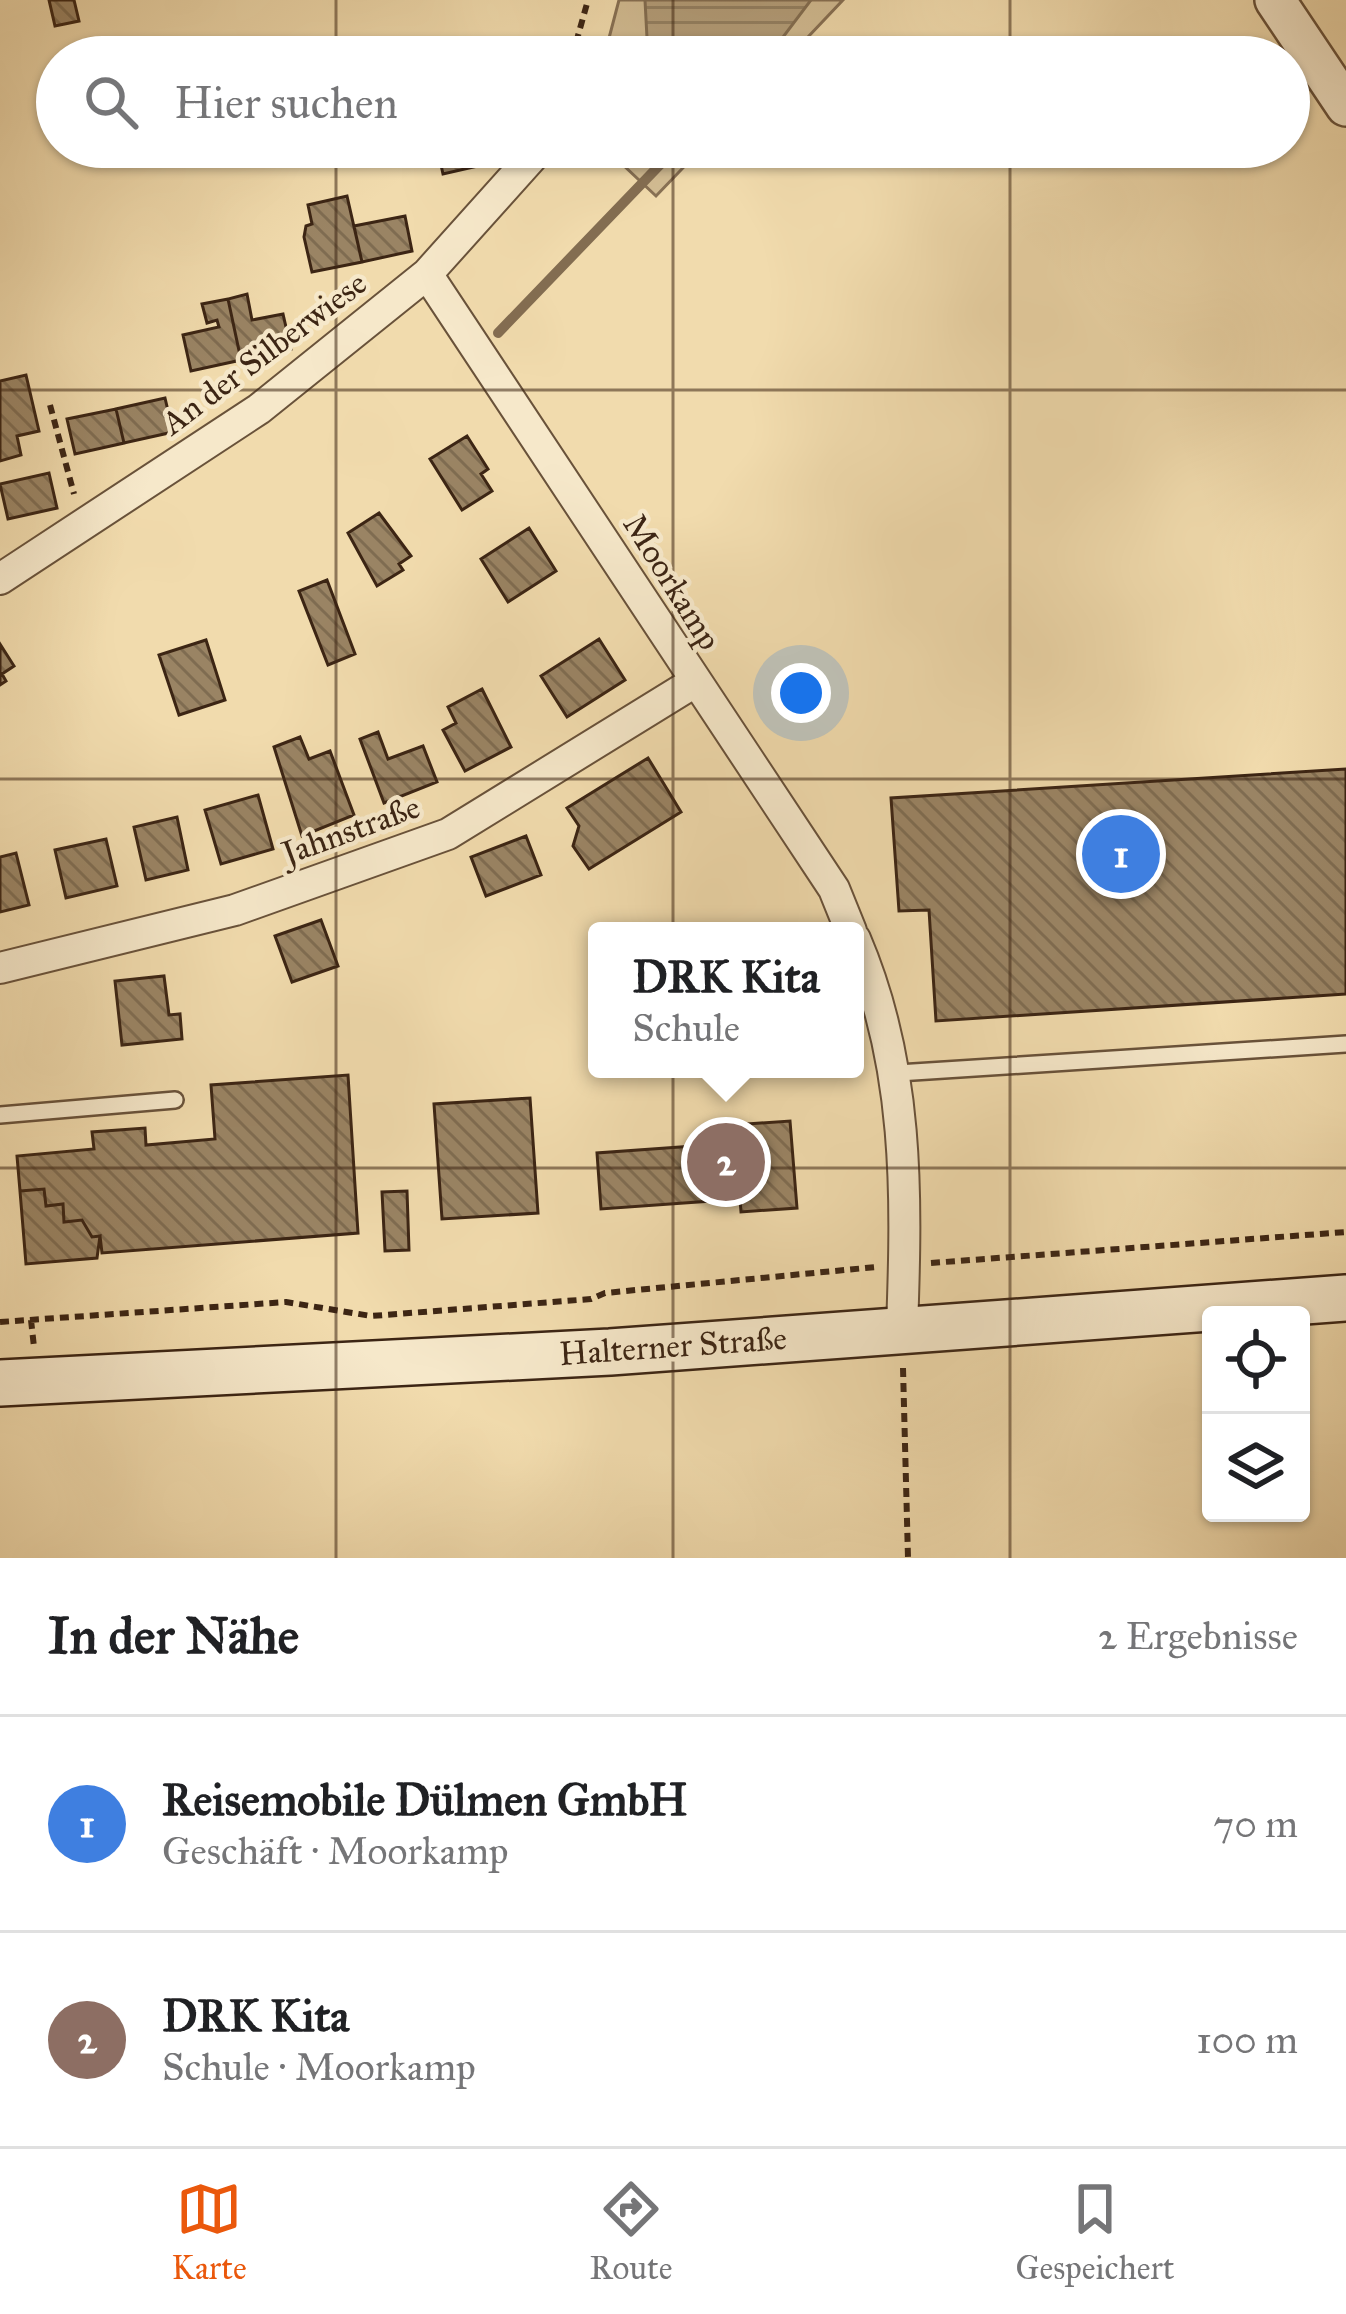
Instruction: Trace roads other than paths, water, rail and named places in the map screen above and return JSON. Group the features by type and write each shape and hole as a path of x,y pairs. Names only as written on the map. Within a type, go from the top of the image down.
{"main road":[{"name":"Halterner Straße","path":"0,1383 610,1352 1346,1298"}],"street":[{"path":"1275,0 1299,36"},
{"path":"1310,52 1346,106"},
{"name":"An der Silberwiese","path":"0,579 259,409 428,274 522,168"},
{"name":"Moorkamp","path":"428,274 833,890 847,922"},
{"name":"Jahnstraße","path":"0,968 235,910 448,834 692,682"},
{"path":"864,961 898,1073 902,1328"}],"lane":[{"path":"898,1073 1346,1044"},
{"path":"0,1115 175,1100"}],"waterway":[{"path":"498,333 657,168"}],"place":[{"name":"Reisemobile Dülmen GmbH","path":"1121,854"},
{"name":"DRK Kita","path":"726,1162"}]}
